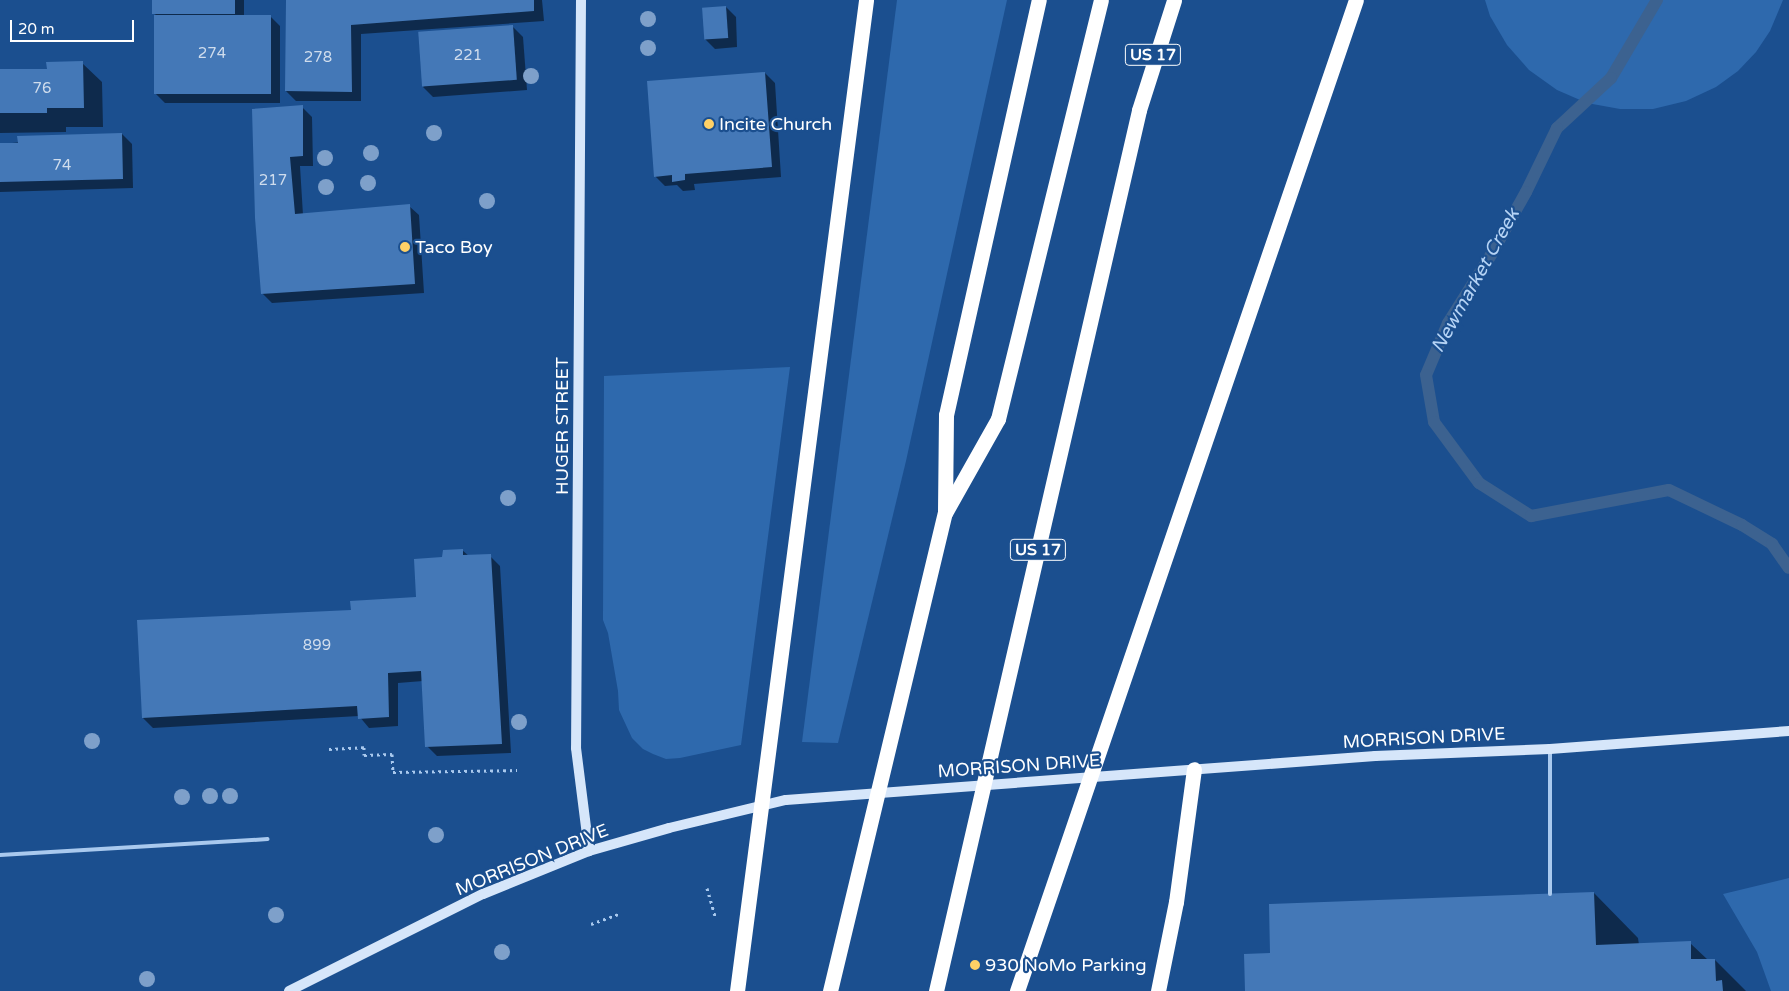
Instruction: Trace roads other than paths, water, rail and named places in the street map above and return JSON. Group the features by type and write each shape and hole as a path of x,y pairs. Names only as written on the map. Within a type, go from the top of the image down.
{"highway":[{"path":"737,991 866,0"},
{"path":"830,991 944,513 946,415 1039,0"},
{"path":"944,513 998,419 1101,0"},
{"name":"US 17","path":"936,991 1166,0"},
{"path":"1139,110 1174,0"},
{"path":"1017,991 1356,0"},
{"path":"1158,991 1176,902 1194,768"}],"main road":[{"name":"HUGER STREET","path":"581,0 576,748 589,851"},
{"name":"MORRISON DRIVE","path":"289,991 483,894 589,851 669,828 786,800 1194,768 1375,756 1550,749 1789,731"}],"lane":[{"path":"1550,749 1550,894"},
{"path":"0,855 268,839"}],"waterway":[{"name":"Newmarket Creek","path":"1657,0 1611,78 1557,128 1526,192 1491,255 1448,323 1426,375 1434,422 1479,483 1531,516 1669,490 1742,525 1772,544 1789,568"}],"place":[{"name":"Incite Church","path":"709,124"},
{"name":"Taco Boy","path":"405,247"},
{"name":"930 NoMo Parking","path":"975,965"}]}
